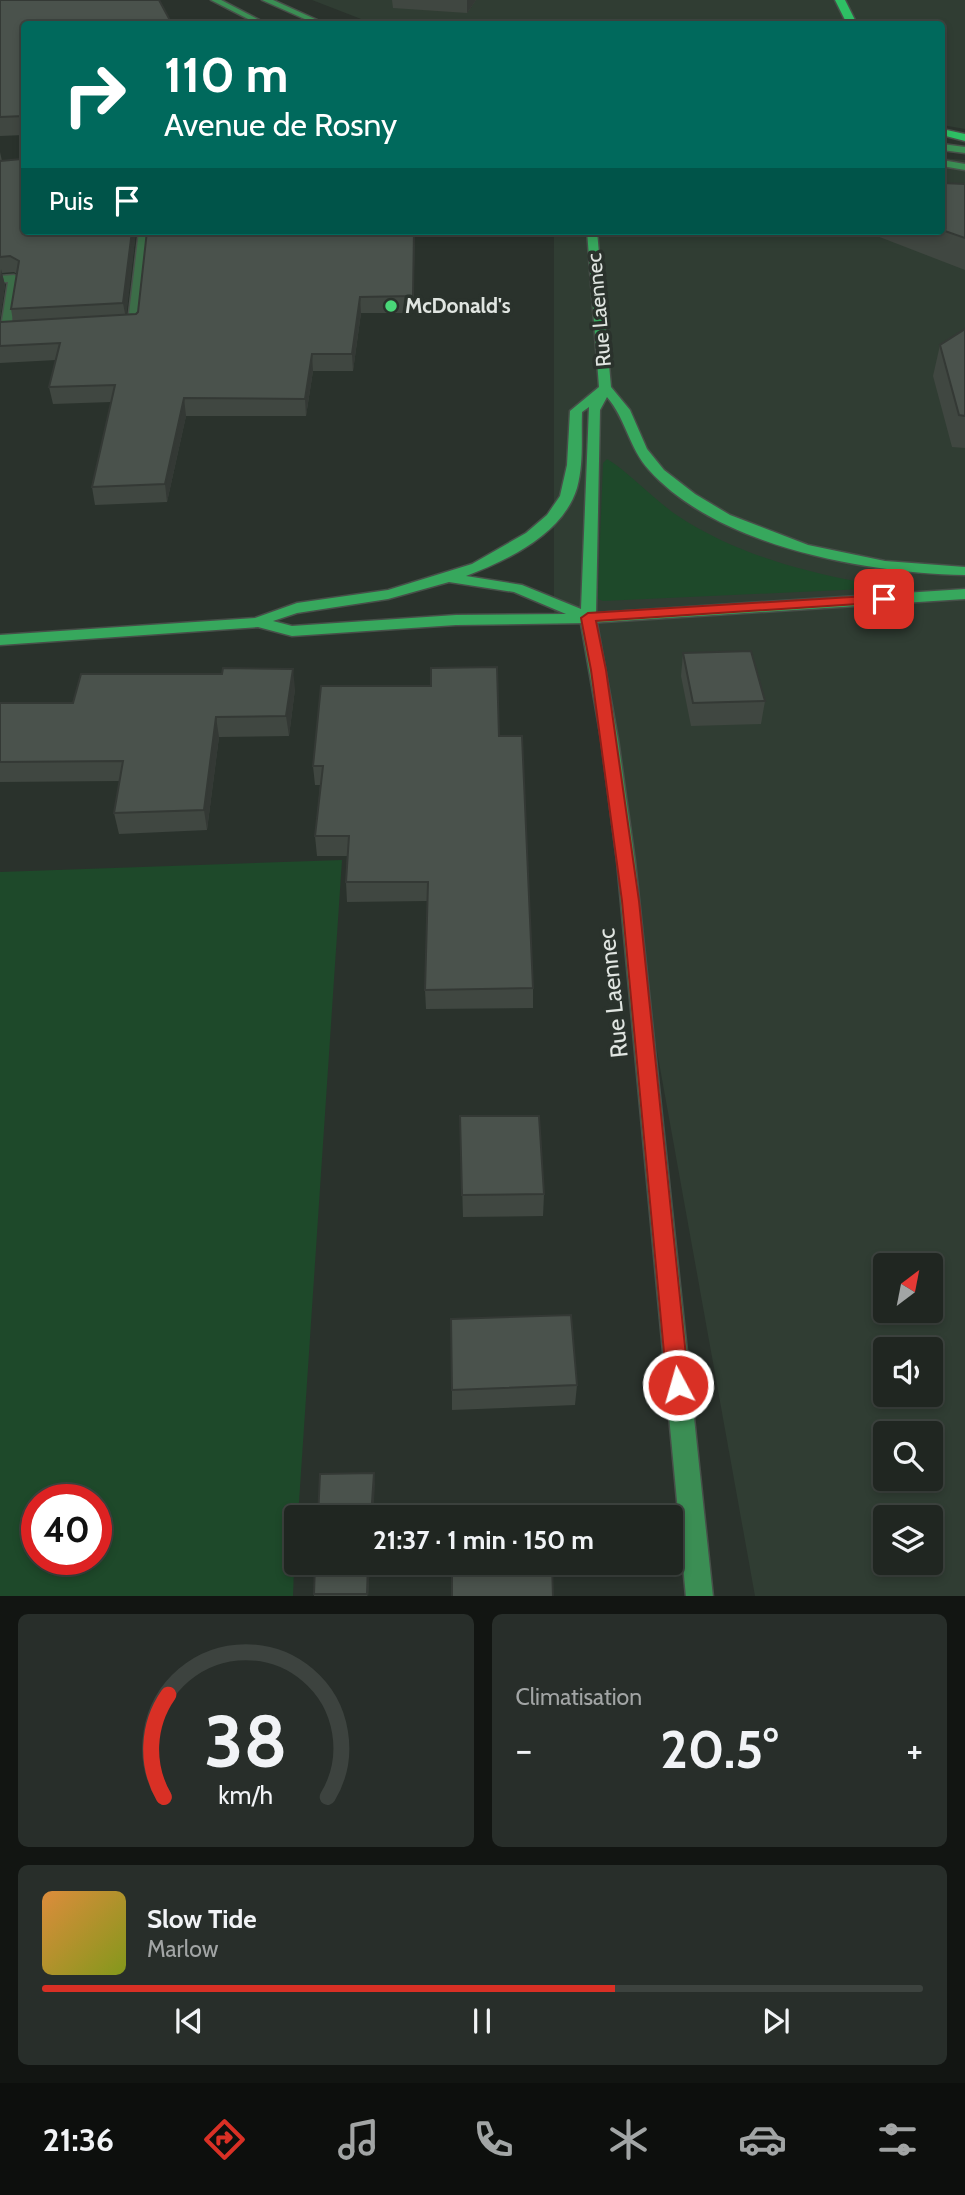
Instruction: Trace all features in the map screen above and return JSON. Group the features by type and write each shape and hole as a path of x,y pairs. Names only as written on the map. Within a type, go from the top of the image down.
{"highway":[{"path":"840,0 850,21"},
{"path":"945,133 965,138"}],"main road":[{"name":"Rue Laennec","path":"588,618 594,410 606,388 592,235"},
{"name":"Rue Laennec","path":"606,388 627,414 641,451 658,472 691,498 718,514 760,534 830,556 896,566 965,571"},
{"name":"Rue Laennec","path":"450,578 508,553 542,527 567,496 573,470 576,411 606,388"},
{"path":"0,640 258,622 289,610 363,600 450,578 517,588 588,618"},
{"path":"258,622 292,631 456,620 588,618 965,594"}],"street":[{"path":"215,0 258,21"},
{"path":"266,0 314,21"},
{"path":"945,147 965,150"},
{"path":"945,164 965,167"},
{"path":"108,326 134,325 144,235"},
{"path":"0,279 14,278 7,331"},
{"name":"Rue Laennec","path":"588,618 599,670 630,901 700,1596"}],"shaded area":[{"path":"312,0 965,0 965,129 945,126 945,21 366,21"},
{"path":"945,158 965,160 965,1596 755,1596 630,901 586,616 554,614 554,235 945,235"}],"green space":[{"path":"607,459 678,516 719,539 763,557 855,581 863,584 864,589 603,601 598,599 603,463"},
{"path":"342,860 299,1505 284,1505 284,1575 294,1575 293,1596 0,1596 0,872"}],"building":[{"path":"0,0 159,0 170,21 21,21 21,116 0,117"},
{"path":"21,159 21,235 132,235 123,303 11,309 19,261 10,256 0,257 0,161"},
{"path":"945,183 965,184 965,238 945,231"},
{"path":"147,235 414,235 413,296 360,297 352,354 312,354 305,399 184,398 165,484 92,487 115,385 49,387 60,343 0,346 0,322 138,312"},
{"path":"965,329 965,416 959,415 940,345"},
{"path":"751,651 765,701 693,703 683,653"},
{"path":"497,667 499,736 522,736 533,988 425,990 428,882 346,882 349,836 315,836 323,766 313,766 321,686 431,686 431,668"},
{"path":"223,668 293,669 286,716 216,717 204,810 114,813 123,761 0,762 0,703 73,703 81,674 222,674"},
{"path":"460,1116 539,1116 544,1194 462,1195"},
{"path":"571,1315 577,1385 452,1390 451,1319"},
{"path":"374,1473 372,1505 319,1505 320,1474"},
{"path":"315,1575 368,1575 367,1594 314,1594"},
{"path":"452,1575 552,1575 553,1596 452,1596"}],"place":[{"name":"McDonald's","path":"391,306"}],"route":[{"path":"678,1385 630,901 599,670 588,618 884,599"}]}
